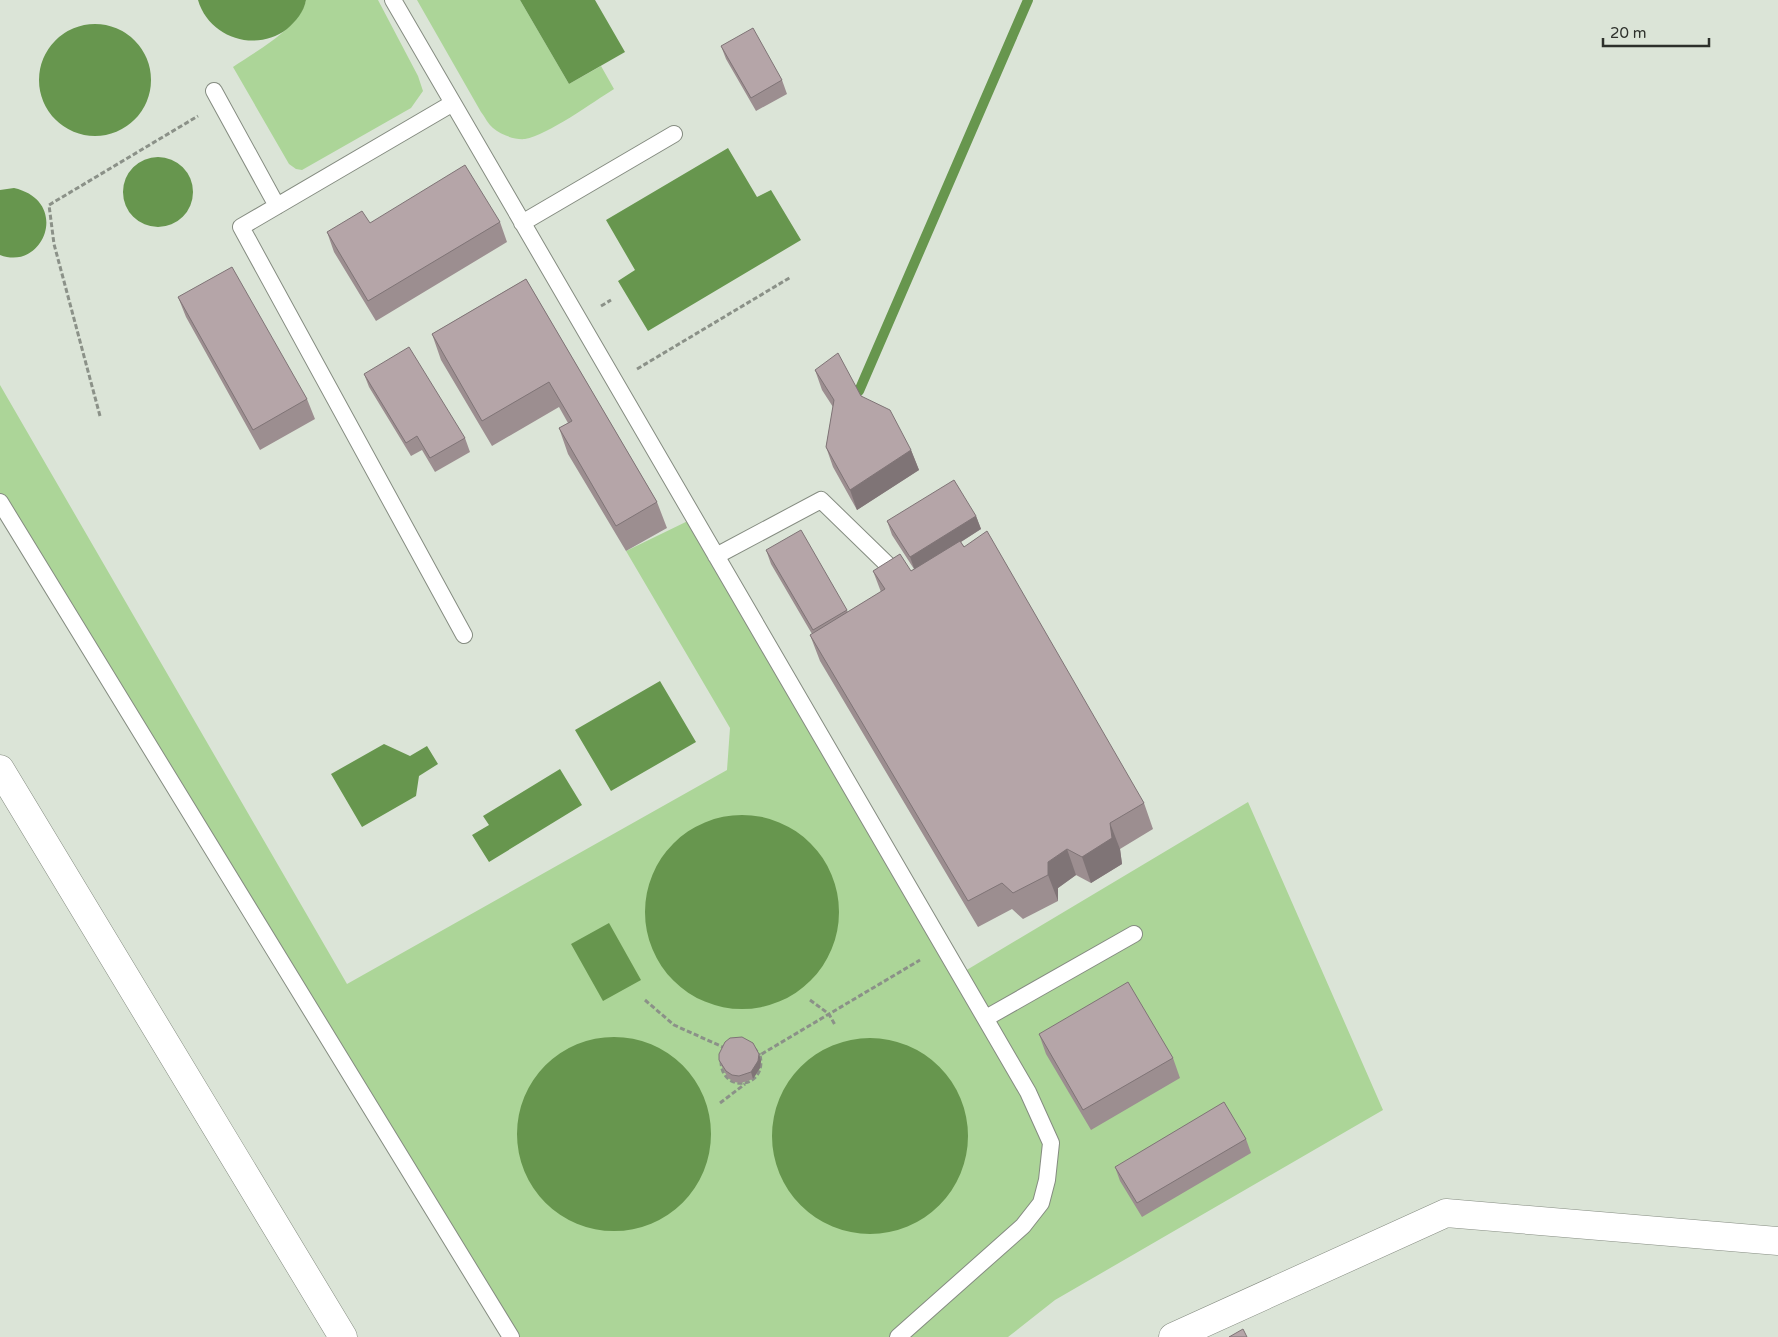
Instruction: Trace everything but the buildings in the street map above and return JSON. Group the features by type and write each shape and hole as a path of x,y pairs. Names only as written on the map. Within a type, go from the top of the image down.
{"street":[{"path":"0,769 343,1337"},
{"path":"1173,1337 1446,1213 1778,1241"}],"lane":[{"path":"393,0 986,1018 1028,1092 1051,1143 1047,1180 1041,1203 1023,1226 898,1337"},
{"path":"217,97 276,206"},
{"path":"452,103 240,227 464,635"},
{"path":"522,222 674,134"},
{"path":"716,556 821,500 892,569"},
{"path":"0,502 511,1337"},
{"path":"986,1018 1134,934"}],"path":[{"path":"100,416 54,244 49,205 217,97"},
{"path":"615,382 791,278"},
{"path":"760,1055 944,946"},
{"path":"645,1000 674,1025 727,1049"},
{"path":"810,1000 829,1014 835,1025"},
{"path":"732,1045 727,1049 721,1060 724,1074 734,1083 748,1082"},
{"path":"720,1103 759,1074 762,1062 760,1055 752,1045"}],"shaded area":[{"path":"198,0 306,0 299,16 287,29 275,36 262,40 248,40 235,38 212,24"},
{"path":"306,0 378,0 418,76 423,91 411,108 302,170 296,169 289,164 233,67 265,46 286,29 302,10"},
{"path":"417,0 520,0 569,84 601,66 614,89 558,125 535,136 521,139 504,135 491,126 481,112"},
{"path":"520,0 595,0 625,52 569,84"},
{"path":"95,24 116,28 135,40 147,59 151,80 147,101 135,120 116,132 95,136 74,132 55,120 43,101 39,80 43,59 55,40 74,28"},
{"path":"728,148 757,197 771,190 801,240 648,331 618,281 635,270 606,220"},
{"path":"158,157 177,163 187,173 193,192 187,211 177,221 158,227 139,221 129,211 123,192 129,173 139,163"},
{"path":"14,188 32,195 42,206 46,219 45,233 39,245 29,254 16,258 0,255 0,190"},
{"path":"0,385 347,984 727,770 730,728 626,551 694,518 960,974 1248,802 1383,1110 1055,1300 1008,1337 512,1337 0,499"},
{"path":"660,681 696,742 611,791 575,730"},
{"path":"384,744 410,756 427,746 438,764 419,776 416,796 362,827 331,774"},
{"path":"560,769 582,805 489,862 472,835 489,825 483,816"},
{"path":"732,815 752,815 788,826 811,843 823,858 832,875 839,902 839,922 832,949 823,966 811,981 796,993 779,1002 752,1009 732,1009 696,998 680,987 667,974 656,958 649,940 645,922 645,902 656,866 667,850 680,837 696,826 714,819"},
{"path":"609,923 641,980 603,1001 571,944"},
{"path":"624,1037 633,1038 660,1048 683,1065 695,1080 704,1097 710,1115 710,1153 704,1171 695,1188 683,1203 668,1215 651,1224 633,1230 604,1231 595,1230 568,1220 552,1209 539,1196 528,1180 518,1153 517,1124 518,1115 528,1088 539,1072 552,1059 568,1048 595,1038"},
{"path":"870,1038 889,1040 907,1046 924,1055 939,1067 951,1082 960,1099 966,1117 968,1136 966,1155 960,1173 951,1190 939,1205 924,1217 907,1226 889,1232 870,1234 851,1232 833,1226 816,1217 801,1205 789,1190 780,1173 774,1155 772,1136 774,1117 780,1099 789,1082 801,1067 816,1055 833,1046 851,1040"}],"waterway":[{"path":"859,391 1028,0"}]}
